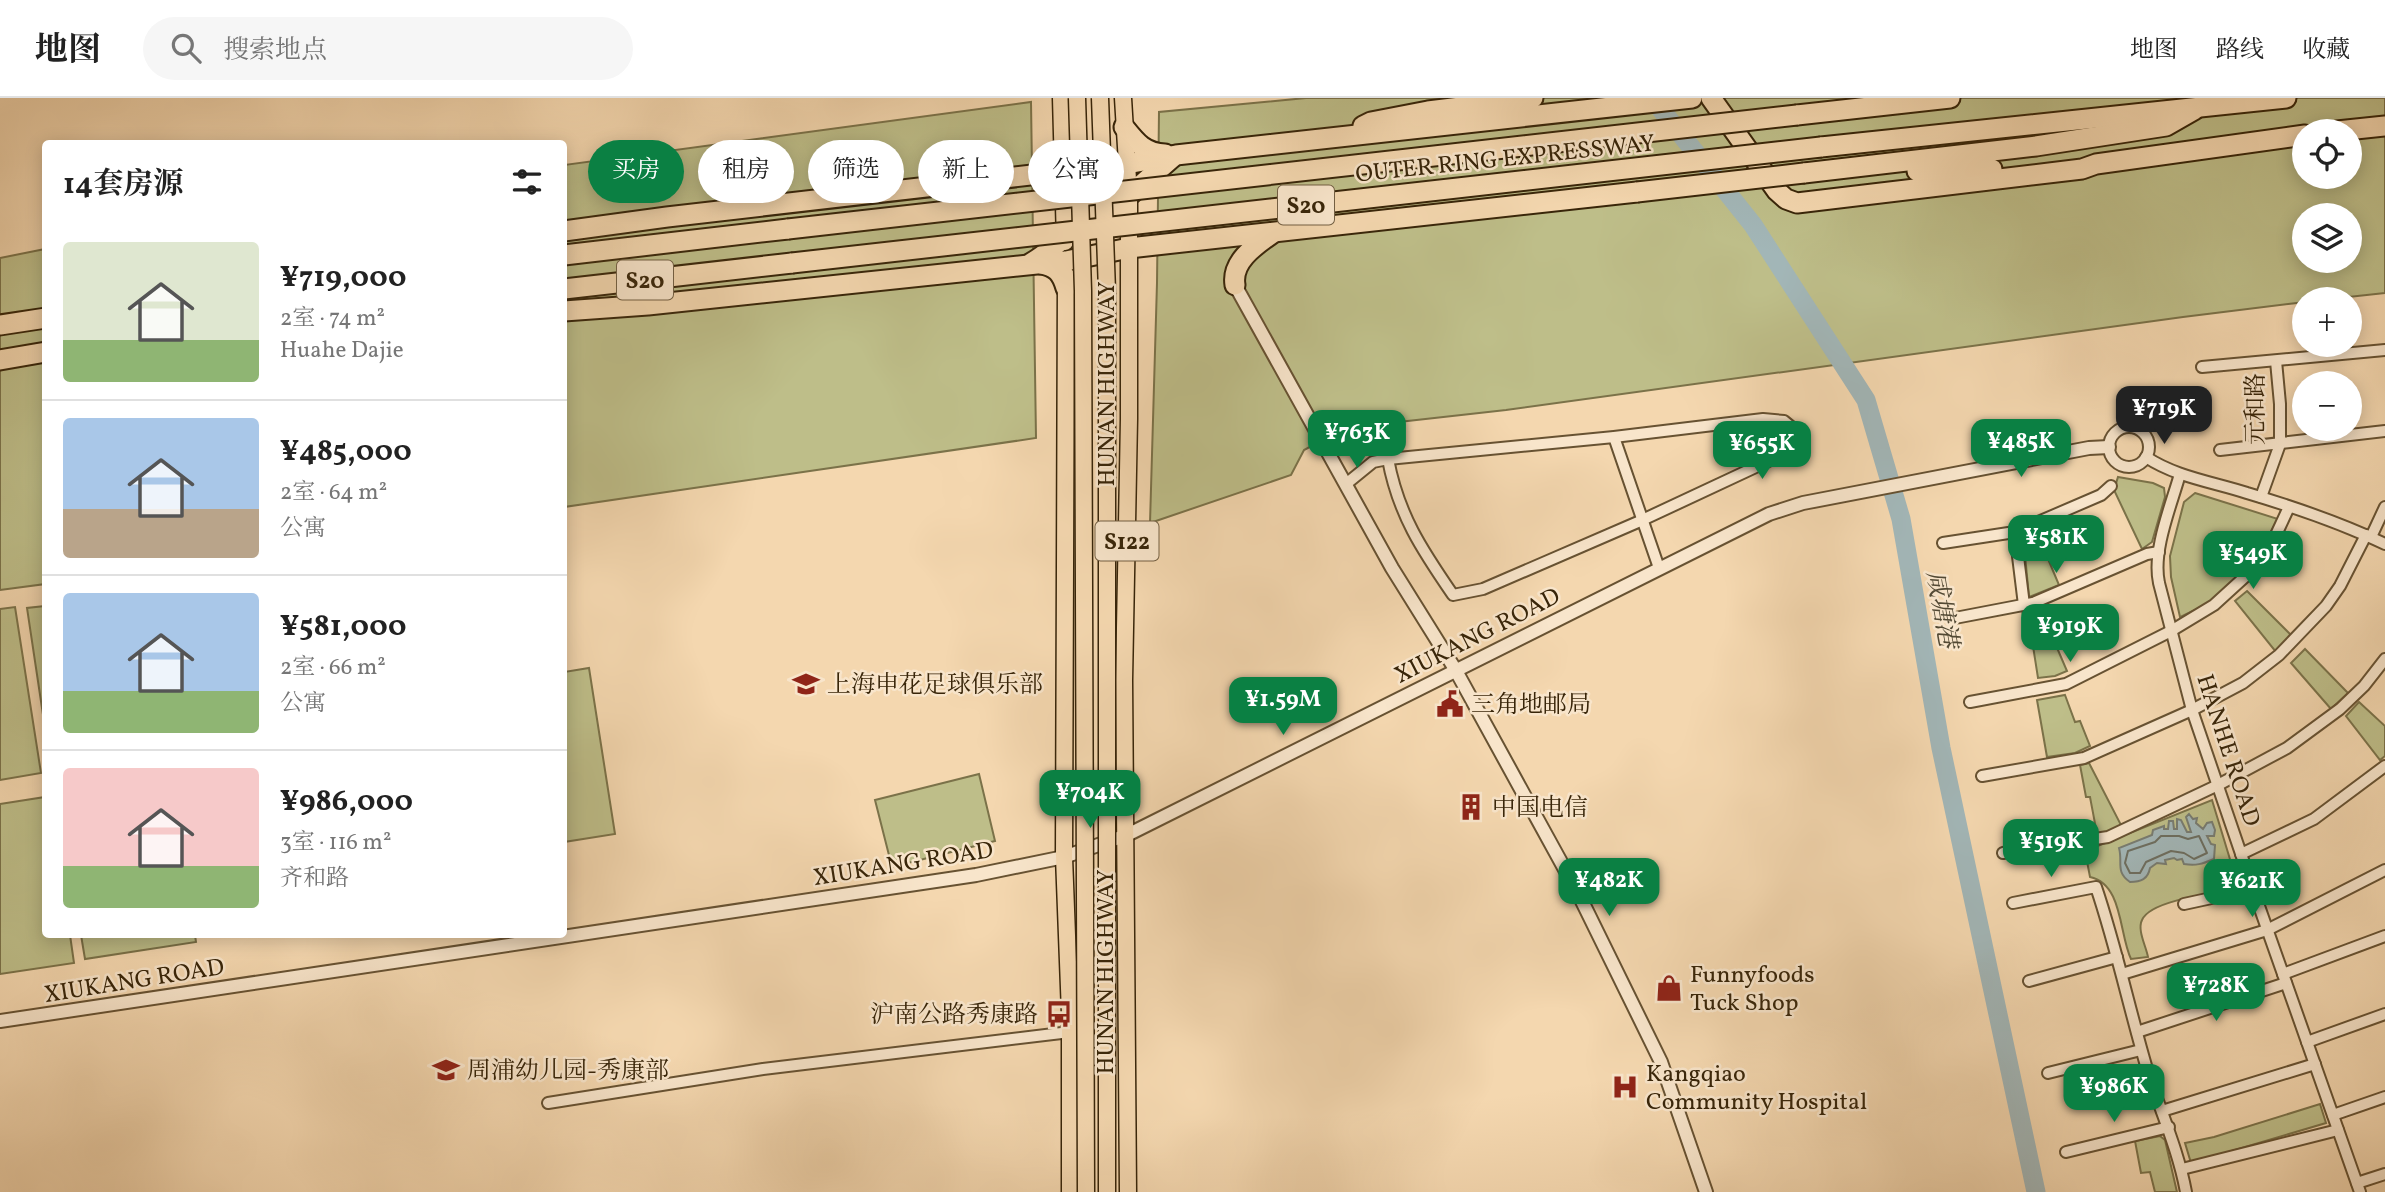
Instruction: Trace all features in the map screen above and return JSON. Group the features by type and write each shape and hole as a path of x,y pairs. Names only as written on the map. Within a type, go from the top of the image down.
{"highway":[{"path":"1336,137 1371,122 1402,115 1533,98"},
{"path":"1124,164 1177,155 1692,98"},
{"path":"1711,98 1777,191 1786,199 1797,203 2082,169 2096,164"},
{"name":"OUTER RING EXPRESSWAY","path":"567,255 1950,98"},
{"name":"OUTER RING EXPRESSWAY","path":"567,289 1821,147 2286,98"},
{"path":"567,311 681,302 1066,261 1129,248 2036,146 2166,126 2201,106"},
{"path":"2362,128 2385,126"},
{"path":"1124,127 1139,147 1157,154 1177,155"},
{"path":"1864,166 1898,172 2096,164 2292,137"},
{"path":"1066,261 1094,226 1177,155"},
{"path":"1029,264 1044,256 1115,184 1127,164"},
{"path":"567,231 1028,175"},
{"path":"1235,285 1233,277 1242,259 1274,232"},
{"path":"1029,264 1053,267 1059,272 1066,288"},
{"path":"0,326 42,319"},
{"path":"0,360 42,353"}],"main road":[{"name":"HUNAN HIGHWAY","path":"1061,98 1062,140"},
{"path":"1077,98 1083,291 1086,1192"},
{"path":"1100,98 1107,291 1107,1192"},
{"name":"HUNAN HIGHWAY","path":"1123,98 1129,196 1125,680 1128,1192"},
{"name":"HUNAN HIGHWAY","path":"1064,203 1065,858 1070,1032 1070,1192"}],"street":[{"path":"1235,285 1392,568 1455,669 1580,895 1661,1062 1706,1192"},
{"path":"2202,367 2385,349"},
{"name":"元和路","path":"2261,497 2280,444 2276,361"},
{"path":"1346,484 1373,462 1388,459 1763,419 1784,421 1795,430 1796,441 1792,450 1642,520 1483,589 1453,595 1420,547 1393,489 1388,459"},
{"path":"2135,428 2141,431 2147,440 2148,449 2146,457 2137,465 2123,466 2116,463 2110,455 2109,447 2110,439 2118,430 2135,428"},
{"path":"2220,450 2385,431"},
{"path":"1614,437 1659,568"},
{"name":"XIUKANG ROAD","path":"567,936 976,875 1065,858 1127,835 1769,514 1803,503 2090,448 2109,447"},
{"path":"2146,457 2163,469 2261,497 2385,544"},
{"name":"HANHE ROAD","path":"2180,474 2158,551 2156,571 2171,631 2192,710 2359,1188"},
{"path":"1943,543 2015,531 2101,495 2111,485"},
{"path":"1970,702 2066,684 2171,631 2214,605 2248,574 2275,537 2289,507"},
{"path":"1982,776 2084,758 2192,710 2243,683 2279,655 2308,626 2340,586 2385,507"},
{"path":"2015,531 2024,605"},
{"path":"1955,618 2033,603 2158,551"},
{"path":"2003,853 2108,838 2218,785 2287,748 2340,709 2364,686 2385,659"},
{"path":"2241,854 2314,819 2385,766"},
{"path":"2122,974 2267,930 2385,870"},
{"path":"2013,903 2096,887 2141,1050 2169,1127 2186,1192"},
{"path":"2184,904 2253,889"},
{"path":"2137,1032 2285,979 2385,936"},
{"name":"XIUKANG ROAD","path":"0,1021 555,938"},
{"path":"2029,981 2117,957"},
{"path":"2307,1042 2385,1014"},
{"path":"548,1103 763,1069 1070,1032"},
{"path":"2048,1073 2141,1050"},
{"path":"2162,1111 2315,1064"},
{"path":"2333,1115 2385,1097"},
{"path":"2066,1152 2169,1127"},
{"path":"2182,1169 2338,1130"},
{"path":"2359,1188 2385,1174"}],"green space":[{"path":"1306,98 2385,98 2385,293 2362,296 2362,287 2292,287 2292,304 1506,410 1345,428 1304,450 1291,475 1150,523 1159,112"},
{"path":"1031,102 1028,203 1033,203 1036,438 567,507 567,165 588,162 588,203 684,203 684,149 698,147 698,203 794,203 794,140 749,140"},
{"path":"42,250 42,584 0,590 0,258"},
{"path":"2118,477 2153,483 2164,488 2165,497 2152,542 2142,549 2114,490"},
{"path":"2195,493 2278,519 2257,554 2230,585 2206,604 2180,617 2171,577 2170,556 2184,502"},
{"path":"2035,528 2059,585 2029,597 2023,534"},
{"path":"2247,591 2292,636 2276,652 2235,601"},
{"path":"42,606 42,708 27,608"},
{"path":"2039,606 2067,671 2038,678 2033,646 2028,646 2022,610"},
{"path":"15,607 41,773 0,780 0,609"},
{"path":"2305,649 2348,693 2331,709 2291,663"},
{"path":"589,668 615,834 567,842 567,672"},
{"path":"2065,695 2075,722 2080,721 2090,746 2075,753 2047,757 2037,700"},
{"path":"2359,702 2385,726 2385,756 2380,760 2346,716"},
{"path":"2089,763 2121,825 2107,833 2097,834 2090,797 2086,797 2080,765"},
{"path":"979,774 995,841 892,867 875,800"},
{"path":"42,797 42,938 70,938 74,963 0,974 0,804"},
{"path":"2212,800 2239,889 2171,902 2148,913 2142,920 2141,928 2148,957 2131,959 2114,899 2109,889 2090,877 2085,851"},
{"path":"82,938 195,938 196,942 85,959"},
{"path":"2320,1104 2326,1123 2191,1163 2185,1143 2214,1137"},
{"path":"2160,1136 2165,1140 2177,1192 2155,1192 2150,1172 2141,1173 2135,1141"}],"water":[{"path":"2189,814 2193,819 2197,818 2196,823 2203,829 2207,823 2212,822 2214,836 2207,836 2211,844 2215,845 2214,859 2192,865 2174,858 2165,860 2166,864 2157,863 2141,880 2130,882 2125,878 2121,871 2119,848 2152,835 2153,830 2164,826 2164,829 2168,829 2169,821 2173,821 2174,829 2177,829 2177,819 2181,820 2187,832 2191,832 2186,817"}],"waterway":[{"name":"咸塘港","path":"1652,98 1753,225 1866,400 1901,519 1941,748 2036,1192"}],"place":[{"name":"上海申花足球俱乐部","path":"806,684"},
{"name":"三角地邮局","path":"1450,704"},
{"name":"中国电信","path":"1471,807"},
{"name":"Funnyfoods Tuck Shop","path":"1669,988"},
{"name":"沪南公路秀康路","path":"1059,1014"},
{"name":"周浦幼儿园-秀康部","path":"446,1070"},
{"name":"Kangqiao Community Hospital","path":"1625,1087"}]}
